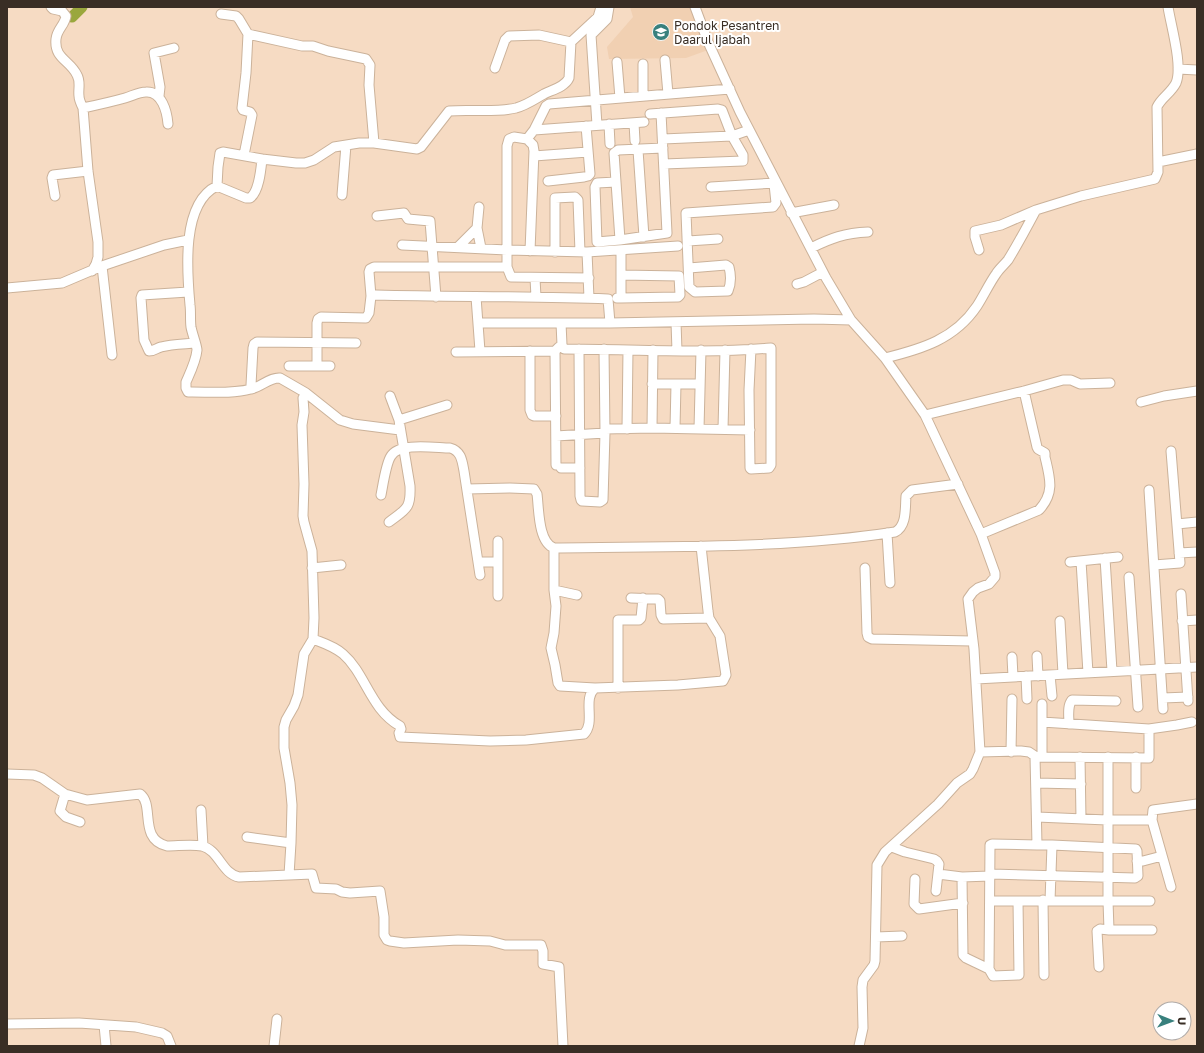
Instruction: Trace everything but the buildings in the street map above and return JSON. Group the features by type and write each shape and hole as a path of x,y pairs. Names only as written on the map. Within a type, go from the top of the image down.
{"street":[{"path":"51,7 52,9 62,11 66,16 64,23 58,31 56,39 57,48 60,56 76,72 80,83 79,98 83,108 88,170 98,242 98,257 92,271"},
{"path":"218,186 220,153 223,152 296,163 310,162 334,147 346,145 374,143 417,149 421,147 449,111 518,108 534,101 543,94 567,83 569,78 571,42 598,17 601,7"},
{"path":"597,125 591,35 607,19 609,7"},
{"path":"695,7 708,42 749,130 775,183 823,272 851,320 885,358 925,414 981,534 995,573 995,577 989,584 978,588 968,598 976,679 980,752 970,774 957,783 938,804 885,852 877,865 874,965 866,975 862,987 863,1028 859,1046"},
{"path":"979,250 975,232 1001,225 1036,210 1081,196 1155,179 1158,172 1157,108 1159,103 1171,92 1179,74 1168,7"},
{"path":"221,14 236,16 239,18 248,34 246,73 241,105 242,109 250,112 252,115 244,155"},
{"path":"248,34 302,46 313,46 332,52 366,59 370,65 369,85 374,143"},
{"path":"495,68 505,40 509,36 538,35 571,42"},
{"path":"168,124 159,96 160,81 154,53 174,48"},
{"path":"665,60 668,94"},
{"path":"617,62 620,98"},
{"path":"643,64 643,96"},
{"path":"1178,69 1197,70"},
{"path":"527,139 534,130 546,106 549,104 730,89"},
{"path":"83,108 146,92 153,92 159,96"},
{"path":"650,114 718,109 722,110 732,136 744,155 743,161 664,164"},
{"path":"616,182 597,183 595,187 597,242 667,233 661,113"},
{"path":"634,122 644,237"},
{"path":"534,130 644,122"},
{"path":"609,124 610,144"},
{"path":"548,181 588,176 590,174 586,126"},
{"path":"620,240 614,153 618,150 637,145 663,144 732,136 749,130"},
{"path":"530,251 534,156 532,145 527,139 514,137 509,139 507,146 506,250 507,268 511,277 588,278"},
{"path":"342,194 346,145"},
{"path":"534,156 588,152"},
{"path":"1158,162 1197,154"},
{"path":"262,159 261,170 255,192 250,198 246,198 218,186 211,189 197,210 192,223 188,240 188,292 191,327 197,352 185,385 188,392 245,391 257,388 276,378 280,378 306,393 340,420 353,424 399,425 447,405"},
{"path":"55,196 52,178 53,175 88,170"},
{"path":"711,187 775,183"},
{"path":"689,268 726,265 729,267 730,287 728,291 695,292 689,287 686,213 773,207 776,202 775,183"},
{"path":"555,252 555,198 575,198 578,200 583,252 588,278 589,298"},
{"path":"791,212 834,205"},
{"path":"479,206 477,228 481,248"},
{"path":"885,358 911,352 951,334 978,305 997,272 1008,260 1036,210"},
{"path":"377,216 404,213 408,219 430,221 436,297"},
{"path":"458,247 477,228"},
{"path":"810,248 839,235 868,232"},
{"path":"688,241 718,239"},
{"path":"7,288 62,283 102,266 164,245 188,240"},
{"path":"402,245 555,252 583,252 678,246"},
{"path":"621,250 621,298"},
{"path":"102,266 112,355"},
{"path":"317,366 318,319 321,317 366,318 369,313 371,296 370,269 374,267 507,268"},
{"path":"797,284 823,272"},
{"path":"371,296 536,296 608,299 678,297 680,295 679,276 621,276"},
{"path":"535,278 536,296"},
{"path":"188,292 142,295 144,340 149,351 151,352 162,347 195,343"},
{"path":"476,297 480,352"},
{"path":"608,299 610,323"},
{"path":"479,323 610,323 814,319 851,320"},
{"path":"676,322 676,351"},
{"path":"560,323 556,416 558,466 580,468"},
{"path":"251,385 253,348 254,344 257,342 356,343"},
{"path":"456,352 530,351 559,348 676,351 771,348 771,464 769,468 751,468 749,390 751,349"},
{"path":"579,349 581,500 602,501 605,431 604,349"},
{"path":"627,429 628,350"},
{"path":"652,428 653,350"},
{"path":"699,429 701,350"},
{"path":"723,429 725,350"},
{"path":"530,351 530,410 534,416 556,416"},
{"path":"289,366 330,366"},
{"path":"925,414 1024,391 1063,380 1071,380 1080,384 1110,383"},
{"path":"652,384 700,384"},
{"path":"675,428 676,384"},
{"path":"981,534 1039,510 1045,503 1048,496 1050,480 1046,457 1038,450 1037,447 1024,391"},
{"path":"1141,402 1164,396 1197,391"},
{"path":"289,874 292,804 284,748 284,727 286,720 294,706 304,654 312,639 314,618 311,544 303,516 304,484 302,430 304,412 303,398 306,393"},
{"path":"389,522 406,509 410,500 410,486 399,425 390,396"},
{"path":"556,436 652,428 750,430"},
{"path":"381,495 390,456 394,452 402,448 450,448 456,450 460,454 467,489 480,574"},
{"path":"1154,565 1180,564 1172,451"},
{"path":"467,489 534,489 537,494 543,537 549,546 554,548 701,546 824,540 895,532 904,524 906,496 909,492 912,490 958,484"},
{"path":"1149,490 1163,709"},
{"path":"1177,524 1197,522"},
{"path":"887,533 890,583"},
{"path":"498,541 498,596"},
{"path":"554,548 554,590 556,606 554,633 551,648 558,685 618,688 722,681 726,675 720,636 709,618 701,546"},
{"path":"1179,553 1197,552"},
{"path":"1070,562 1118,557"},
{"path":"1105,558 1112,672"},
{"path":"1080,561 1088,673"},
{"path":"479,562 498,562"},
{"path":"312,568 341,565"},
{"path":"865,568 868,637 872,639 972,641"},
{"path":"1129,577 1138,707"},
{"path":"554,590 577,595"},
{"path":"1162,698 1188,699 1181,594"},
{"path":"631,598 658,599 660,601 661,615 663,619 709,618"},
{"path":"618,688 618,620 639,620 641,618 643,598"},
{"path":"1182,621 1197,620"},
{"path":"1060,621 1063,674"},
{"path":"312,639 334,647 348,659 367,690 387,717 400,726 400,737 459,741 490,741 526,740 584,734 589,725 591,692 595,688"},
{"path":"1037,656 1038,676"},
{"path":"1012,657 1013,677"},
{"path":"976,679 1197,667"},
{"path":"1050,675 1052,696"},
{"path":"1026,676 1027,699"},
{"path":"1011,752 1012,699"},
{"path":"1068,724 1070,702 1072,700 1116,701"},
{"path":"1037,845 1036,783 1042,722 1042,704"},
{"path":"1042,722 1149,729 1192,722"},
{"path":"980,752 1029,752 1039,756 1108,756 1149,758 1149,729"},
{"path":"1108,756 1107,820 1108,901 1110,930"},
{"path":"1080,757 1081,819"},
{"path":"1136,757 1136,788"},
{"path":"7,774 34,775 42,778 65,794 87,800 140,794 145,800 150,830 157,841 162,845 168,846 203,846 211,851 233,876 312,874 316,888 336,889 347,893 380,891 384,917 384,935 390,941 404,943 458,940 490,941 505,945 541,945 543,951 543,964 559,967 563,1046"},
{"path":"1036,783 1081,784"},
{"path":"65,794 60,811 66,817 80,822"},
{"path":"1171,888 1152,820 1153,810 1197,804"},
{"path":"201,810 203,846"},
{"path":"1037,816 1107,820 1152,820"},
{"path":"247,836 291,843"},
{"path":"938,874 962,877 990,875 1050,874 1137,877 1137,851 1136,849 991,844 990,875 989,969 993,976 1019,976 1018,901"},
{"path":"1044,975 1047,901 1052,845"},
{"path":"892,846 905,852 938,861 936,891"},
{"path":"1137,861 1162,856"},
{"path":"962,877 964,903 964,957 989,969"},
{"path":"915,879 914,904 920,909 964,903"},
{"path":"990,901 1150,901"},
{"path":"1099,967 1097,931 1100,929 1152,930"},
{"path":"876,937 902,936"},
{"path":"274,1046 277,1019"},
{"path":"7,1024 79,1023 136,1027 162,1033 170,1040 171,1046"},
{"path":"104,1025 106,1046"}],"shaded area":[{"name":"Pondok Pesantren Daarul Ijabah","path":"630,7 692,7 708,50 686,58 609,59 607,47 633,17"}],"waterway":[{"path":"72,17 82,7"}],"place":[{"name":"Pondok Pesantren Daarul Ijabah","path":"661,32"}]}
